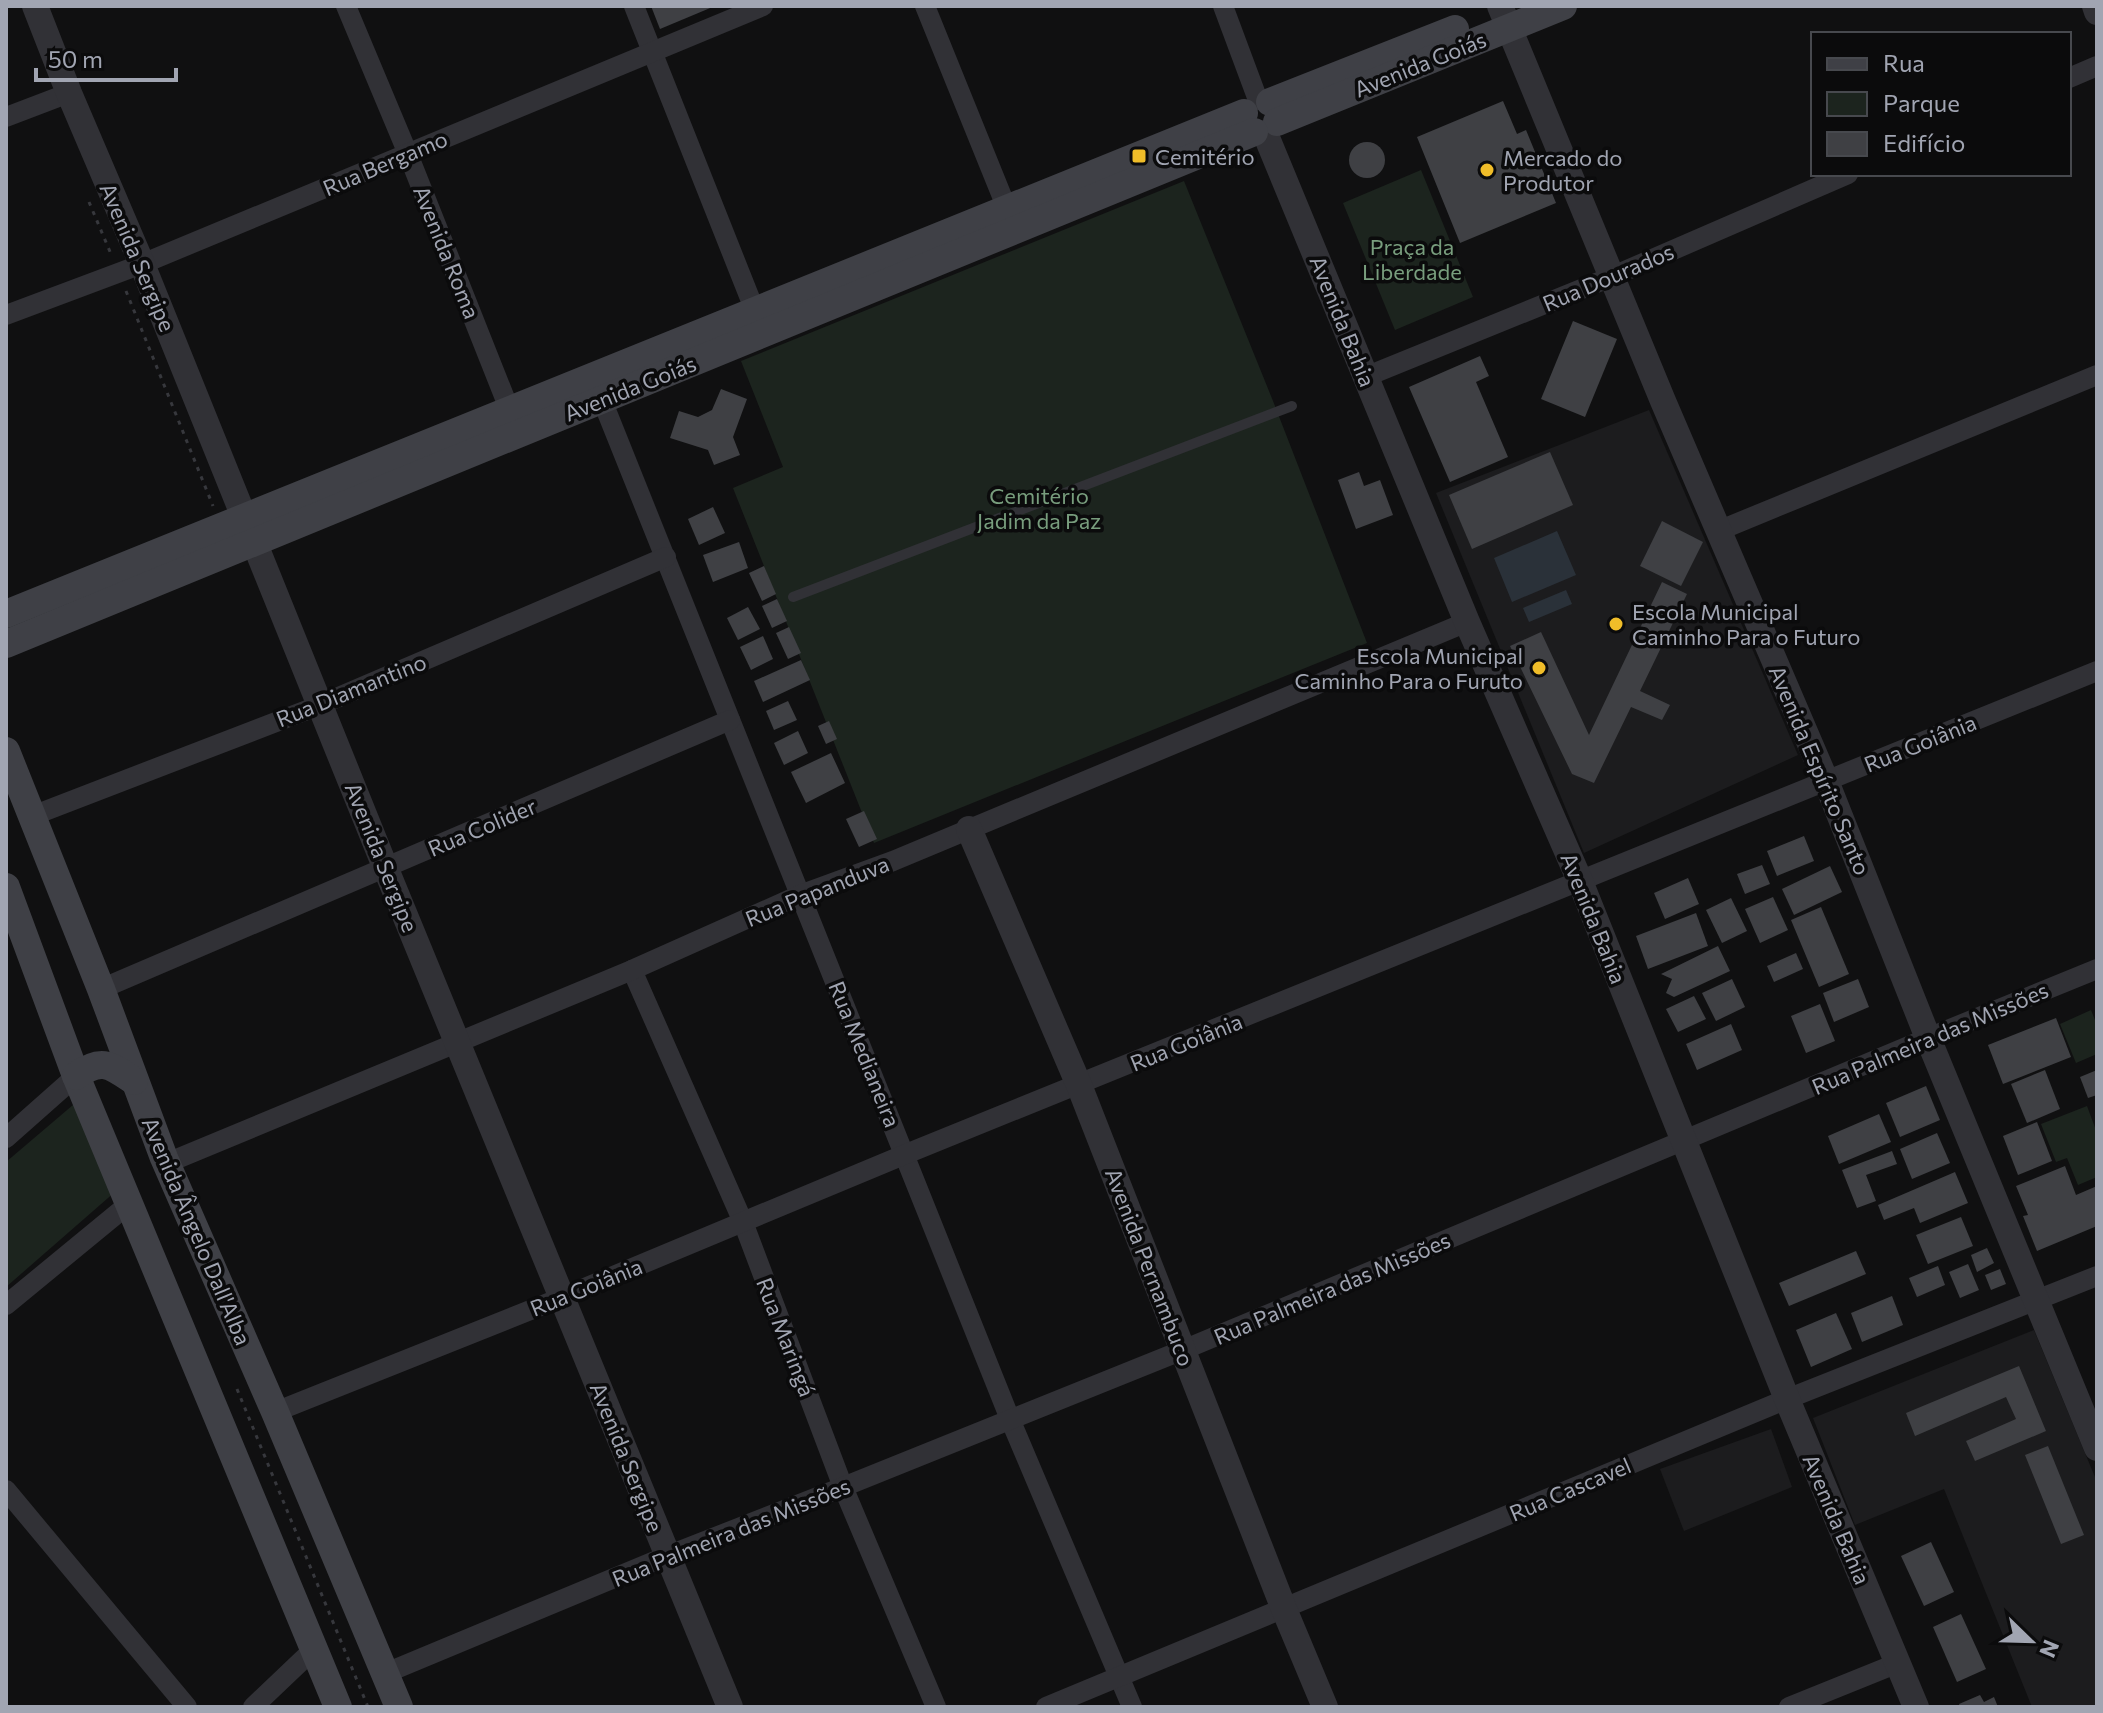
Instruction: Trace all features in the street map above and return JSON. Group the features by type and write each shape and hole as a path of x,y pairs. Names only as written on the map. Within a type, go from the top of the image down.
{"main road":[{"name":"Avenida Goiás","path":"6,614 249,530 602,400 1012,219 1505,13 1563,6"},
{"name":"Avenida Goiás","path":"6,644 510,411 755,311 1012,219"},
{"name":"Avenida Ângelo Dall'Alba","path":"6,751 167,1163 399,1707"},
{"path":"6,887 76,1076 338,1707"},
{"path":"76,1076 89,1067 104,1064 134,1081"}],"street":[{"name":"Avenida Sergipe","path":"35,6 730,1707"},
{"name":"Avenida Roma","path":"346,6 510,411"},
{"path":"634,6 755,311"},
{"name":"Rua Bergamo","path":"6,315 142,264 763,6"},
{"path":"925,6 1012,219"},
{"path":"1223,6 1261,117"},
{"path":"2095,6 2097,12"},
{"name":"Avenida Espírito Santo","path":"1505,13 1611,277 1826,781 2097,1448"},
{"path":"2071,77 2097,66"},
{"path":"6,117 69,93"},
{"name":"Avenida Bahia","path":"1261,117 1467,622 1580,881 1787,1399 1916,1707"},
{"name":"Rua Dourados","path":"1365,377 1611,277 1843,176"},
{"path":"1718,531 2097,375"},
{"name":"Rua Medianeira","path":"602,400 1010,1419 1132,1707"},
{"name":"Rua Diamantino","path":"32,816 320,705 666,557"},
{"name":"Rua Papanduva","path":"167,1163 632,970 800,895 893,861 1467,622"},
{"name":"Rua Goiânia","path":"275,1412 2097,671"},
{"name":"Rua Colider","path":"101,989 730,720"},
{"name":"Avenida Pernambuco","path":"969,829 1079,1085 1325,1707"},
{"name":"Rua Palmeira das Missões","path":"386,1673 667,1556 1183,1350 2097,969"},
{"name":"Rua Maringá","path":"632,970 743,1222 843,1487 936,1707"},
{"path":"6,1138 76,1076"},
{"path":"6,1305 130,1203"},
{"name":"Rua Cascavel","path":"1046,1707 1787,1399 2097,1276"},
{"path":"6,1490 187,1707"},
{"path":"253,1707 315,1648"},
{"path":"1789,1707 1898,1663"}],"lane":[{"path":"793,597 1292,406"}],"shaded area":[{"name":"Escola Municipal Caminho Para o Futuro","path":"1649,410 1798,755 1584,853 1436,493"},
{"path":"1557,531 1576,575 1512,602 1494,558"},
{"path":"1566,590 1572,604 1529,622 1523,608"},
{"path":"2034,1330 2097,1482 2097,1707 2032,1707 1944,1489 1855,1525 1813,1418"},
{"path":"1771,1429 1792,1487 1684,1531 1660,1469"}],"green space":[{"name":"Praça da Liberdade","path":"1421,170 1473,297 1395,330 1343,203"},
{"name":"Cemitério Jadim da Paz","path":"1184,181 1367,643 874,843 733,488 783,467 741,361"},
{"path":"2091,1010 2097,1025 2097,1054 2076,1063 2060,1024"},
{"path":"80,1099 116,1191 6,1287 6,1162"},
{"path":"2087,1106 2097,1133 2097,1177 2078,1185 2067,1158 2056,1162 2041,1124"}],"building":[{"path":"651,6 715,6 660,29"},
{"name":"Mercado do Produtor","path":"1503,101 1517,134 1526,130 1556,203 1460,243 1417,137"},
{"path":"1367,142 1380,147 1385,160 1380,173 1367,178 1354,173 1349,160 1354,147"},
{"path":"1573,321 1617,339 1585,417 1541,399"},
{"path":"1480,356 1489,376 1476,382 1508,457 1450,482 1409,387"},
{"path":"721,389 747,399 733,437 740,455 714,465 708,450 670,438 679,411 698,417 712,410"},
{"path":"1550,452 1573,505 1472,549 1449,495"},
{"path":"1359,472 1364,486 1380,480 1393,515 1356,529 1338,480"},
{"path":"713,507 725,533 699,545 688,519"},
{"path":"1662,521 1703,542 1681,586 1640,566"},
{"path":"739,542 748,568 713,582 703,555"},
{"path":"764,566 776,594 762,601 749,573"},
{"name":"Escola Municipal Caminho Para o Furuto","path":"1662,582 1687,594 1640,691 1670,705 1662,720 1631,707 1594,783 1572,774 1510,646 1541,632 1589,735"},
{"path":"777,599 787,621 772,628 762,606"},
{"path":"748,607 760,629 738,640 727,618"},
{"path":"789,627 801,653 788,659 776,633"},
{"path":"763,636 773,659 751,670 740,647"},
{"path":"801,660 810,680 763,702 754,681"},
{"path":"788,701 797,720 774,730 766,711"},
{"path":"829,721 837,739 826,744 818,726"},
{"path":"798,731 808,753 784,765 774,743"},
{"path":"831,753 845,783 806,803 791,772"},
{"path":"864,811 877,839 859,847 846,819"},
{"path":"1804,836 1814,861 1777,876 1767,851"},
{"path":"1762,865 1770,884 1745,894 1737,874"},
{"path":"1830,866 1842,892 1794,915 1782,889"},
{"path":"1688,878 1699,904 1665,919 1654,893"},
{"path":"1773,897 1788,930 1760,943 1745,909"},
{"path":"1731,898 1747,931 1722,943 1706,910"},
{"path":"1821,907 1849,974 1819,987 1791,920"},
{"path":"1696,913 1708,946 1648,969 1636,936"},
{"path":"1718,946 1730,971 1674,997 1666,993 1672,979 1661,974"},
{"path":"1796,953 1803,969 1774,982 1767,966"},
{"path":"1732,979 1745,1007 1716,1021 1702,993"},
{"path":"1858,979 1869,1007 1834,1022 1823,993"},
{"path":"1694,996 1706,1019 1678,1032 1666,1009"},
{"path":"1820,1004 1835,1041 1806,1053 1791,1016"},
{"path":"2056,1018 2071,1057 2003,1084 1988,1045"},
{"path":"1731,1024 1742,1050 1697,1070 1686,1044"},
{"path":"2045,1070 2060,1109 2027,1123 2011,1084"},
{"path":"2097,1070 2097,1095 2088,1098 2080,1077"},
{"path":"1926,1086 1940,1120 1900,1137 1886,1103"},
{"path":"1879,1114 1891,1142 1839,1164 1828,1136"},
{"path":"2037,1122 2052,1161 2018,1175 2003,1136"},
{"path":"1937,1133 1950,1163 1912,1179 1900,1149"},
{"path":"1892,1151 1897,1164 1866,1175 1876,1201 1857,1208 1842,1170"},
{"path":"2065,1166 2076,1195 2097,1186 2097,1226 2037,1251 2023,1216 2028,1215 2016,1186"},
{"path":"1955,1172 1968,1203 1920,1223 1914,1208 1884,1220 1878,1205"},
{"path":"1961,1217 1973,1246 1928,1264 1916,1235"},
{"path":"1987,1248 1994,1263 1977,1272 1971,1255"},
{"path":"1856,1251 1866,1274 1789,1306 1779,1283"},
{"path":"1968,1264 1979,1290 1960,1298 1949,1272"},
{"path":"1938,1266 1945,1285 1917,1297 1909,1278"},
{"path":"2000,1269 2006,1284 1991,1290 1985,1275"},
{"path":"1892,1296 1903,1325 1862,1342 1851,1313"},
{"path":"1836,1313 1852,1349 1811,1367 1796,1330"},
{"path":"2019,1366 2046,1431 1975,1461 1966,1441 2016,1419 2006,1397 1915,1436 1906,1413"},
{"path":"2048,1446 2084,1535 2061,1544 2025,1455"},
{"path":"1931,1542 1954,1592 1924,1606 1901,1556"},
{"path":"1961,1614 1986,1669 1957,1682 1933,1627"},
{"path":"1980,1695 1984,1702 1994,1697 1998,1707 1960,1707 1959,1704"}],"place":[{"name":"Cemitério","path":"1139,156"},
{"name":"Mercado do Produtor","path":"1487,170"},
{"name":"Escola Municipal Caminho Para o Futuro","path":"1616,624"},
{"name":"Escola Municipal Caminho Para o Furuto","path":"1539,668"}]}
